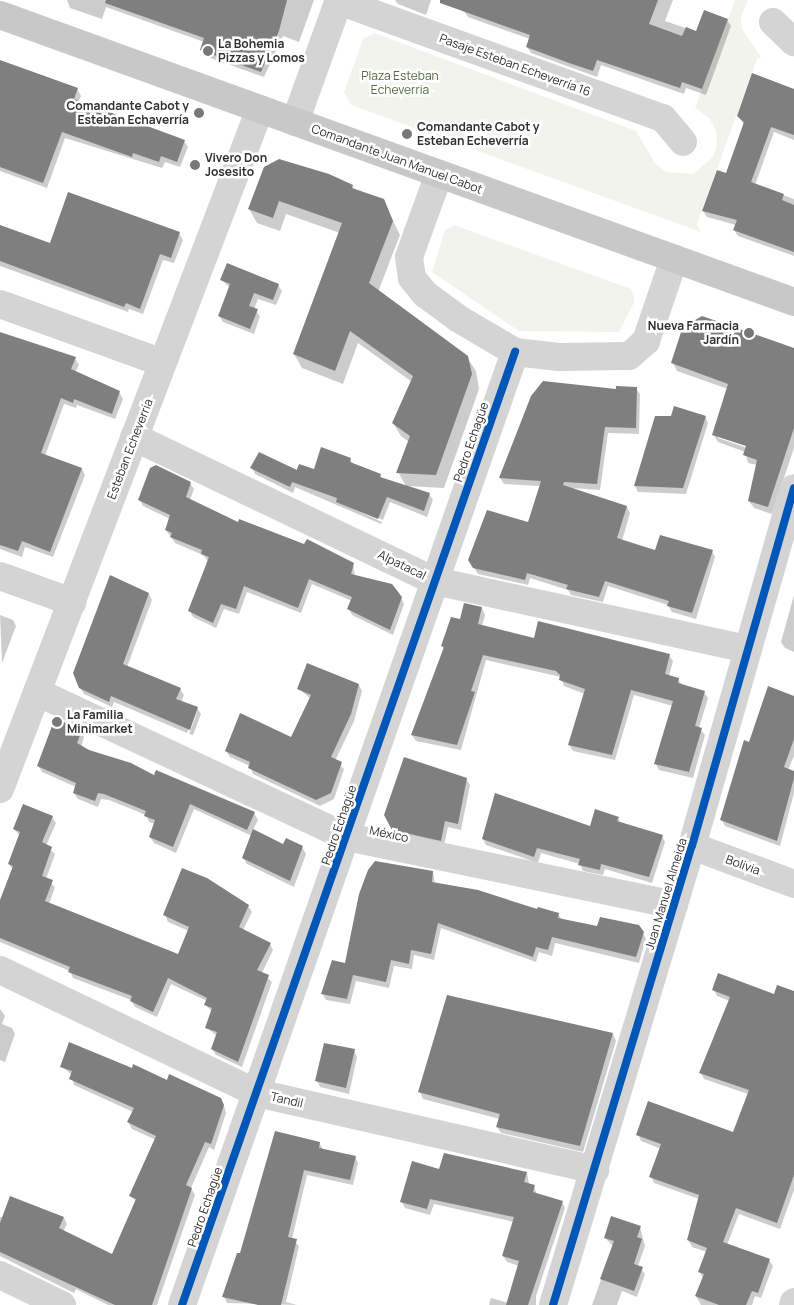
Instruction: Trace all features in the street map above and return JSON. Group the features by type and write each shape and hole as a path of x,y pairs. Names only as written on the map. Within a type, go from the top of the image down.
{"main road":[{"name":"Comandante Juan Manuel Cabot","path":"0,15 794,302"}],"street":[{"path":"295,122 339,0"},
{"name":"Pasaje Esteban Echeverría 16","path":"339,0 663,118 683,142"},
{"path":"773,22 794,42"},
{"name":"Esteban Echeverría","path":"0,790 260,109"},
{"path":"439,174 409,257 412,278 425,294 459,319 515,352 559,357 629,356 646,341 674,258"},
{"path":"0,304 163,363"},
{"name":"Pedro Echagüe","path":"182,1305 515,352"},
{"name":"Alpatacal","path":"134,438 435,581 748,649"},
{"name":"Juan Manuel Almeida","path":"553,1305 692,846 794,488"},
{"path":"0,576 72,602"},
{"name":"México","path":"37,692 347,837 674,905"},
{"name":"Bolivia","path":"692,846 794,884"},
{"name":"Tandil","path":"0,970 257,1093 595,1170"},
{"path":"0,1275 62,1305"}],"green space":[{"name":"Plaza Esteban Echeverria","path":"735,0 748,0 741,17 742,29 761,57 757,59 697,224 701,232 351,105 344,92 363,39 374,33 636,131 655,163 666,172 693,174 713,157 717,144 716,131 710,119 695,108"},
{"path":"454,225 631,289 635,301 619,332 519,331 432,272 445,230"}],"building":[{"path":"106,0 287,0 279,31 261,72 200,50 204,38 105,3"},
{"path":"440,0 658,0 649,24 682,36 686,27 696,31 704,10 728,19 702,89 682,82 680,88 597,60 593,71 569,63 526,47 530,35 440,3"},
{"path":"0,60 78,88 74,99 185,140 177,162 161,156 159,162 133,153 132,157 62,132 43,183 0,167"},
{"path":"752,73 794,89 794,135 771,127 751,182 784,194 782,200 794,205 794,252 733,230 737,220 702,211 717,170 726,173 744,122 737,116"},
{"path":"279,159 329,174 353,185 352,188 384,199 393,221 369,283 468,356 472,374 436,475 396,473 410,436 392,423 413,376 350,331 335,371 293,354 342,223 279,201 273,218 248,209 264,167"},
{"path":"68,192 180,232 171,258 160,254 140,309 126,303 124,307 0,261 0,225 50,243"},
{"path":"227,263 279,284 273,300 254,293 249,306 258,309 250,329 218,316 230,284 220,280"},
{"path":"702,316 794,348 794,428 768,507 748,501 757,460 743,455 746,446 712,435 728,384 671,363 682,329 688,331 690,323"},
{"path":"0,332 76,357 71,369 120,391 112,414 74,399 73,403 61,398 41,453 82,468 50,552 22,541 18,551 0,545"},
{"path":"543,381 616,389 616,386 637,387 636,428 605,427 597,484 564,482 563,485 627,506 617,538 655,550 660,535 713,550 692,613 667,606 669,601 605,581 599,597 566,589 568,585 527,573 525,580 473,568 468,560 487,510 528,522 541,481 499,478 531,396"},
{"path":"674,406 706,416 683,488 634,486 655,416 671,416"},
{"path":"321,447 351,458 350,462 381,474 380,477 430,493 424,511 387,497 378,519 336,502 337,498 292,482 290,487 250,468 259,452 297,470 299,464 314,469"},
{"path":"156,465 191,482 186,497 238,522 239,519 304,544 307,539 354,563 351,574 392,584 402,597 390,630 347,609 352,597 309,579 298,608 244,586 236,609 221,604 213,623 188,611 209,557 201,554 202,550 170,537 172,533 165,530 170,515 138,500 150,468"},
{"path":"110,575 149,593 123,664 181,688 176,699 198,707 190,730 111,696 109,702 79,688 73,673"},
{"path":"464,603 482,607 478,624 534,638 538,621 670,654 665,674 679,678 678,683 705,691 695,726 702,728 689,772 654,764 673,701 631,690 612,755 568,745 585,689 559,680 560,675 556,671 483,655 471,691 475,692 457,745 411,735 444,647 441,646 451,617 460,619"},
{"path":"307,663 359,684 351,714 331,757 342,762 331,793 316,800 248,768 250,762 225,751 240,713 291,737 311,695 297,689"},
{"path":"768,686 794,696 794,739 784,767 794,771 794,778 777,841 720,820 744,740 749,742"},
{"path":"55,718 82,730 77,743 89,750 131,763 154,775 156,770 255,812 247,830 190,804 173,847 149,837 155,820 144,816 146,811 104,794 98,793 95,801 73,793 76,783 37,766"},
{"path":"404,757 467,778 458,824 445,821 441,841 392,830 384,815"},
{"path":"495,793 590,826 595,809 619,817 617,821 663,835 649,877 601,864 600,870 578,865 580,859 537,848 534,857 482,839"},
{"path":"23,804 53,816 42,842 52,847 42,876 53,880 45,901 178,954 189,927 163,915 182,868 207,878 249,905 239,927 271,943 257,970 269,975 238,1062 211,1049 217,1032 205,1028 212,1008 204,1005 207,998 168,978 153,1012 130,1001 132,996 68,972 70,967 0,938 0,900 13,866 8,864 20,832 13,829"},
{"path":"253,829 283,844 286,838 303,846 290,881 242,858"},
{"path":"375,861 433,871 432,882 478,890 537,909 538,907 559,913 558,918 597,926 600,917 639,925 644,932 636,957 552,937 548,950 536,947 533,957 438,923 431,954 411,950 409,964 391,960 386,982 353,975 347,999 321,994 332,960 345,963 359,894 368,870"},
{"path":"718,973 774,994 777,985 794,991 794,1175 777,1223 736,1208 723,1242 770,1259 758,1293 752,1291 746,1305 719,1305 695,1296 704,1274 698,1272 707,1248 687,1240 699,1195 649,1177 661,1144 636,1135 648,1101 733,1132 749,1090 699,1073 730,997 712,990"},
{"path":"447,995 613,1033 580,1146 496,1127 500,1114 418,1092"},
{"path":"69,1042 132,1068 133,1064 167,1080 169,1074 221,1098 224,1105 211,1144 205,1142 186,1185 192,1188 152,1305 115,1305 0,1252 0,1223 10,1196 64,1217 59,1228 112,1254 136,1199 129,1196 156,1136 127,1122 134,1108 69,1079 72,1071 60,1067"},
{"path":"324,1043 355,1049 346,1088 315,1081"},
{"path":"275,1131 320,1142 319,1148 356,1156 350,1180 304,1170 288,1237 297,1239 281,1305 258,1305 222,1297 237,1253 240,1253"},
{"path":"444,1153 527,1172 524,1182 535,1185 533,1192 563,1201 528,1305 506,1305 519,1261 502,1256 514,1217 430,1199 427,1209 400,1202 412,1161 439,1169"},
{"path":"611,1216 641,1226 637,1237 642,1239 634,1264 643,1267 634,1291 600,1279 614,1241 604,1238"}],"cycle path":[{"path":"182,1305 515,352"},
{"path":"553,1305 692,846 794,488"}],"place":[{"name":"La Bohemia Pizzas y Lomos","path":"208,51"},
{"name":"Comandante Cabot y Esteban Echaverría","path":"199,113"},
{"name":"Comandante Cabot y Esteban Echeverría","path":"407,134"},
{"name":"Vivero Don Josesito","path":"195,165"},
{"name":"Nueva Farmacia Jardín","path":"749,333"},
{"name":"La Familia Minimarket","path":"57,722"}]}
